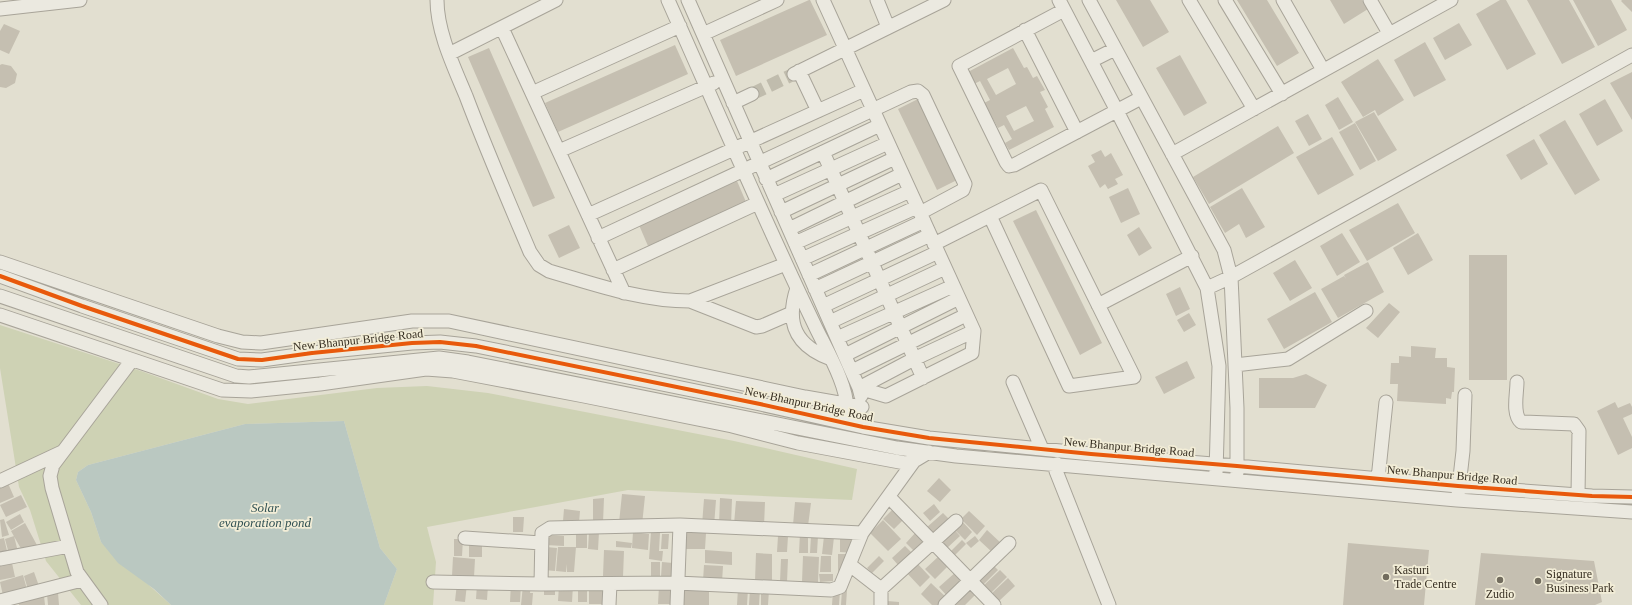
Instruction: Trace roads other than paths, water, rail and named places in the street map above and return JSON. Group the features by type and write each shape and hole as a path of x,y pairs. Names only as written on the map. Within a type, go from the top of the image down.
{"street":[{"path":"0,10 80,0"},
{"path":"436,0 437,12 449,54 488,154 530,252 539,265 549,271 624,293 669,300 690,301 756,327 762,326 792,313"},
{"path":"449,54 556,0"},
{"path":"668,0 743,170 839,377 848,405 844,422 841,451"},
{"path":"688,0 859,388 863,427 858,454"},
{"path":"703,34 777,0"},
{"path":"823,0 974,331 972,353 923,378 886,396 859,388"},
{"path":"877,0 888,28"},
{"path":"818,111 796,72 944,0"},
{"path":"1089,0 1224,250 1231,277 1235,365 1236,480"},
{"path":"1189,0 1254,109"},
{"path":"1225,0 1282,94"},
{"path":"1283,0 1323,70"},
{"path":"1370,0 1389,33"},
{"path":"1172,154 1451,0"},
{"path":"1141,98 1117,111 1014,165 1009,166 958,66 1025,30 1061,5 1091,61 1117,111 1192,256 1207,288 1219,366 1217,464 1215,478"},
{"path":"532,93 680,26"},
{"path":"502,28 624,293"},
{"path":"1025,30 1077,132"},
{"path":"1091,61 1115,49"},
{"path":"1207,288 1231,277 1632,56"},
{"path":"559,151 723,79"},
{"path":"588,215 864,90"},
{"path":"598,238 911,92 918,91 923,95 965,184 963,190 920,213 865,248 809,274"},
{"path":"733,103 752,94"},
{"path":"766,179 880,125"},
{"path":"774,195 888,143"},
{"path":"823,152 923,378"},
{"path":"781,212 895,158"},
{"path":"789,229 902,174"},
{"path":"823,306 879,280 934,244 1041,190 1134,377 1069,386 990,216"},
{"path":"795,243 910,191"},
{"path":"613,270 758,203"},
{"path":"802,259 859,233 920,213"},
{"path":"815,289 872,263 934,244"},
{"path":"1098,305 1192,256"},
{"path":"0,262 218,336 242,342 261,343 412,321 449,322 862,407"},
{"path":"690,301 786,264"},
{"path":"830,322 945,268"},
{"name":"New Bhanpur Bridge Road","path":"0,276 238,360 262,360 379,346 440,342 476,346 863,427 929,438 1458,486 1578,495 1632,497"},
{"path":"837,338 953,286"},
{"path":"797,288 792,303 792,313 796,332 805,345 817,354 831,359"},
{"name":"New Bhanpur Bridge Road","path":"0,296 236,376 249,377 439,358 468,362 897,448 1457,500 1632,512"},
{"path":"845,355 959,298"},
{"path":"1235,365 1288,359 1366,311"},
{"path":"0,315 222,390 237,391 320,384 426,369 454,371 616,402 905,464 914,461 929,452"},
{"path":"852,371 966,315"},
{"path":"859,388 914,359 974,331"},
{"path":"101,605 77,572 52,488 50,476 53,465 132,360"},
{"path":"1013,382 1042,449"},
{"path":"1517,382 1517,419 1521,422 1574,424 1579,430 1578,495"},
{"path":"1457,500 1462,451 1465,395"},
{"path":"1378,478 1386,402"},
{"path":"0,481 63,452"},
{"path":"433,582 541,584 677,583 831,590 840,587 862,533 914,461"},
{"path":"1057,464 1056,471 1109,605"},
{"path":"889,497 994,605"},
{"path":"881,605 882,589 956,521"},
{"path":"541,584 542,533 550,528 680,525 862,533"},
{"path":"677,605 680,525"},
{"path":"465,538 541,543"},
{"path":"945,605 1009,543"},
{"path":"0,559 70,546"},
{"path":"850,565 882,589"},
{"path":"0,601 82,580"},
{"path":"609,605 610,584"}],"water":[{"name":"Solar evaporation pond","path":"344,421 380,548 397,569 384,605 171,605 154,589 118,563 101,542 91,512 76,480 78,472 88,465 245,424"}],"tunnel":[{"path":"752,94 794,74"}],"place":[{"name":"Kasturi Trade Centre","path":"1386,577"},
{"name":"Zudio","path":"1500,580"},
{"name":"Signature Business Park","path":"1538,581"}]}
